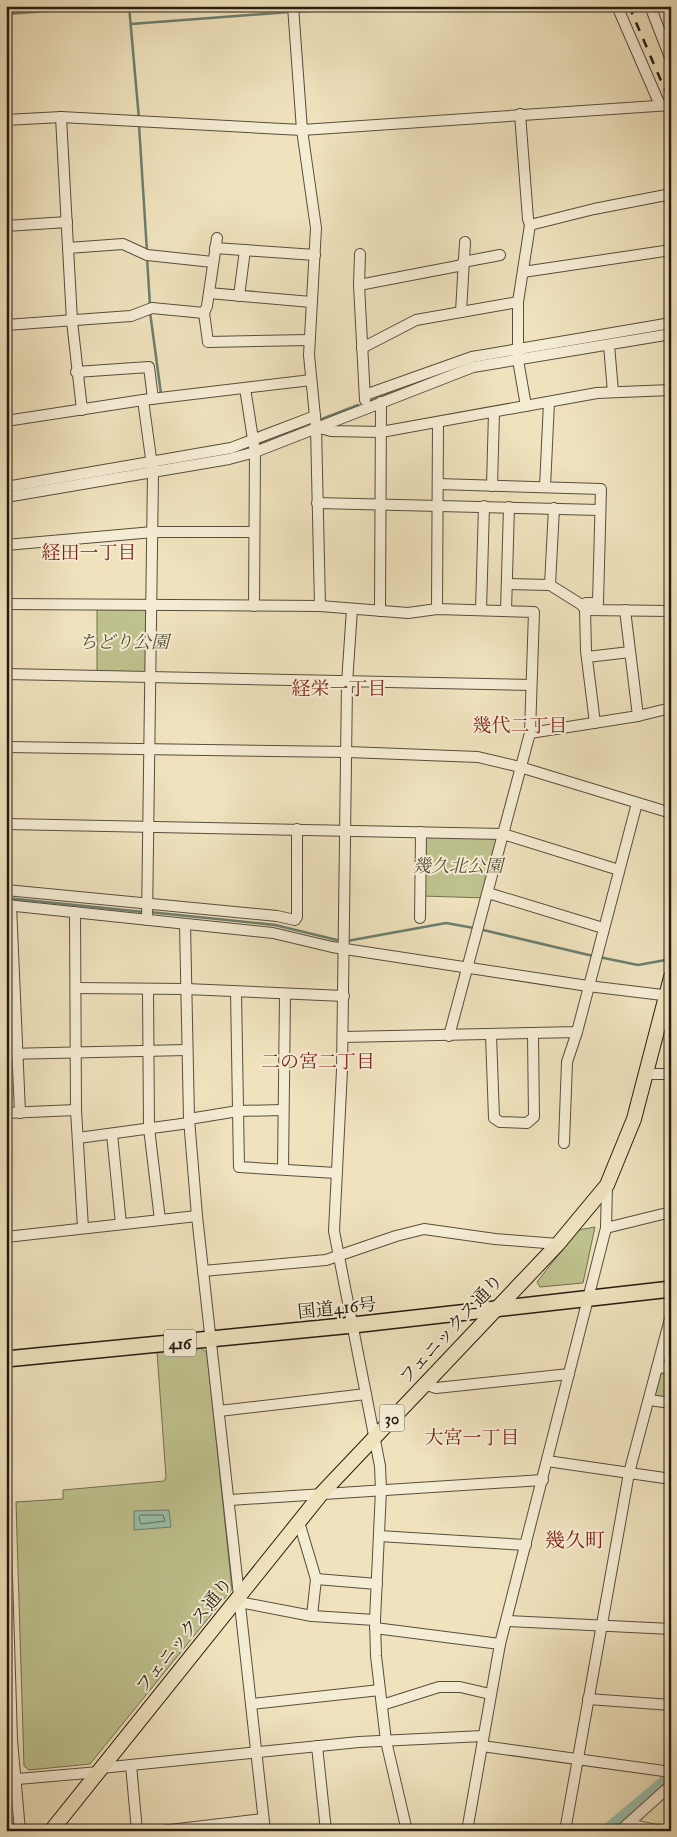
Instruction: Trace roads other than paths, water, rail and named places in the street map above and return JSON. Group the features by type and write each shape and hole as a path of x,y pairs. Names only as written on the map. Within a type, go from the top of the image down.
{"highway":[{"name":"国道416号","path":"6,1359 211,1340 671,1289"}],"main road":[{"name":"フェニックス通り","path":"51,1831 239,1600 322,1493 558,1244 607,1185 630,1132 668,996 671,977"}],"street":[{"path":"293,6 302,130 316,228 309,340 316,427 320,606"},
{"path":"617,6 660,105"},
{"path":"650,6 671,60"},
{"path":"6,120 61,117 302,130 671,105"},
{"path":"520,114 530,225 518,302 518,354 526,406"},
{"path":"61,117 72,321 76,372 82,410"},
{"path":"530,225 594,209 671,194"},
{"path":"6,226 67,222"},
{"path":"461,312 464,242"},
{"path":"309,340 208,342 204,313 209,293 216,243 245,250 315,255"},
{"path":"68,248 123,244 147,255 213,262"},
{"path":"239,296 245,250"},
{"path":"523,272 671,250"},
{"path":"360,254 359,285 365,395 364,408"},
{"path":"359,285 500,255"},
{"path":"209,293 311,302"},
{"path":"362,348 416,320 518,302"},
{"path":"6,325 131,316 152,308 204,313"},
{"path":"6,497 229,459 255,452 473,367 518,354 671,323"},
{"path":"365,395 472,357 609,345 671,334"},
{"path":"609,345 613,392"},
{"path":"76,372 149,367 148,399 153,473 153,532 147,920"},
{"path":"6,421 148,399 311,380"},
{"path":"245,388 255,452 254,606"},
{"path":"316,427 331,431 380,432 613,392 671,390"},
{"path":"380,611 381,402"},
{"path":"545,487 549,402"},
{"path":"492,486 494,412"},
{"path":"6,487 231,448 315,416"},
{"path":"437,609 438,423"},
{"path":"438,484 601,489 598,603 586,602 583,608 595,723"},
{"path":"317,502 600,510"},
{"path":"481,610 484,506"},
{"path":"506,611 510,507"},
{"path":"550,585 554,508"},
{"path":"6,545 153,532 254,532"},
{"path":"507,584 550,585 583,608 671,611"},
{"path":"6,604 320,606 408,613 437,609 534,612 530,732 449,1036"},
{"path":"352,609 347,683 348,752 343,1037 334,1231 374,1437 381,1490 375,1624 380,1690 386,1741 407,1831"},
{"path":"626,610 638,716"},
{"path":"587,657 630,652"},
{"path":"6,674 347,683 531,685"},
{"path":"530,732 638,716 671,708"},
{"path":"6,747 348,752 463,756 520,767 671,812"},
{"path":"564,1143 567,1062 577,1032 637,803"},
{"path":"6,824 503,834 619,870"},
{"path":"6,890 277,916 295,920 297,917 298,829"},
{"path":"420,832 420,918"},
{"path":"488,893 604,928"},
{"path":"20,1113 8,905 273,933 345,948 468,968 668,996"},
{"path":"75,912 76,1110 83,1228"},
{"path":"185,924 189,1121 197,1216 230,1500 239,1600 265,1831"},
{"path":"76,988 186,989 344,996"},
{"path":"148,989 149,1128 160,1220"},
{"path":"236,992 239,1166 336,1173"},
{"path":"283,1170 285,994"},
{"path":"343,1037 577,1032"},
{"path":"491,1035 494,1118 500,1122 527,1122 534,1118 533,1034"},
{"path":"6,1054 187,1050"},
{"path":"645,1074 671,1074"},
{"path":"6,1113 76,1110"},
{"path":"78,1138 149,1128 238,1111 284,1110"},
{"path":"112,1134 121,1224"},
{"path":"467,1831 500,1644 606,1228 607,1185"},
{"path":"606,1228 671,1212"},
{"path":"6,1236 197,1216"},
{"path":"203,1271 326,1260 396,1236 424,1229 495,1239 558,1244"},
{"path":"565,1831 629,1473 671,1315"},
{"path":"657,1368 671,1367"},
{"path":"425,1384 436,1388 570,1374"},
{"path":"219,1411 366,1394"},
{"path":"649,1400 671,1403"},
{"path":"547,1462 671,1479"},
{"path":"230,1500 543,1480"},
{"path":"299,1522 316,1579 312,1616"},
{"path":"379,1536 526,1545"},
{"path":"6,1544 11,1780 20,1831"},
{"path":"316,1579 376,1584"},
{"path":"239,1600 312,1616 500,1644"},
{"path":"506,1621 671,1629"},
{"path":"382,1705 439,1687 460,1687 490,1694"},
{"path":"251,1704 380,1690"},
{"path":"588,1699 671,1705"},
{"path":"11,1780 130,1765 386,1741 483,1741 577,1759 671,1772"},
{"path":"317,1746 326,1831"},
{"path":"130,1765 137,1831"},
{"path":"624,1827 671,1785"},
{"path":"161,1831 263,1819"},
{"path":"624,1827 661,1831"}],"water":[{"path":"169,1510 171,1527 134,1530 134,1511"}],"waterway":[{"path":"6,14 116,6"},
{"path":"129,6 139,119"},
{"path":"296,12 366,6"},
{"path":"131,24 290,12"},
{"path":"139,125 147,252"},
{"path":"147,257 150,306"},
{"path":"150,312 161,394"},
{"path":"371,401 438,375"},
{"path":"322,419 358,405"},
{"path":"259,443 302,426"},
{"path":"6,898 144,912"},
{"path":"149,912 275,925 341,941"},
{"path":"347,941 446,923 474,928"},
{"path":"479,929 593,956"},
{"path":"599,957 638,965 671,959"},
{"path":"608,1831 671,1778"}],"railway":[{"path":"629,6 671,104"}],"district":[{"name":"経田一丁目","path":"89,552"},
{"name":"経栄一丁目","path":"339,688"},
{"name":"幾代二丁目","path":"520,725"},
{"name":"二の宮二丁目","path":"318,1061"},
{"name":"大宮一丁目","path":"472,1437"},
{"name":"幾久町","path":"575,1540"}],"park label":[{"name":"ちどり公園","path":"124,642"},
{"name":"幾久北公園","path":"458,866"}]}
